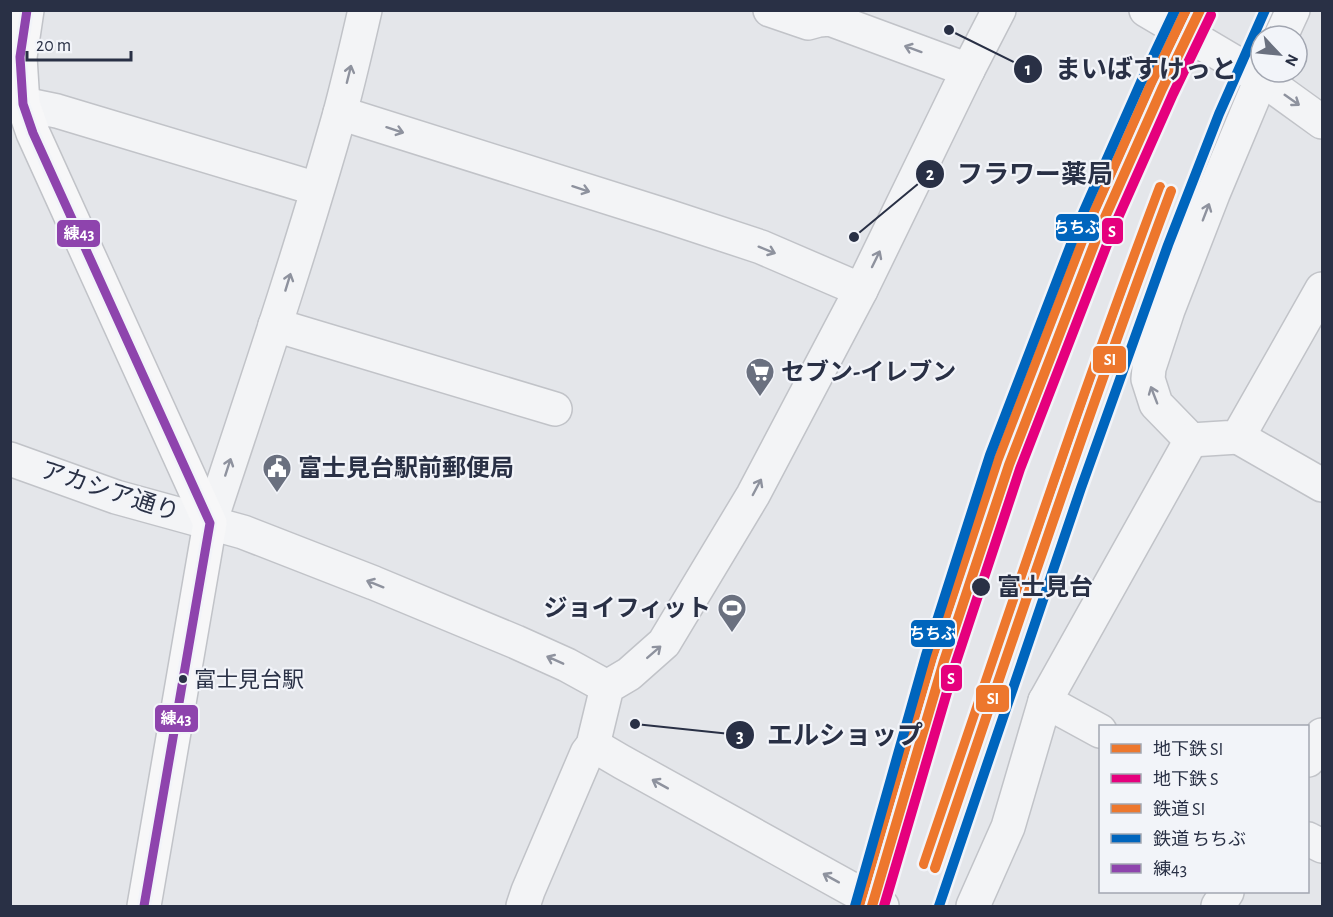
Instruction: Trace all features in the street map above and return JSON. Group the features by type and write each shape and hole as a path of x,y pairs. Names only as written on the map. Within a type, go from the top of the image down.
{"main road":[{"path":"27,10 20,57 17,105 33,133 210,523 144,906"}],"street":[{"path":"210,523 275,325 340,113 365,10"},
{"path":"770,10 808,23 830,19 968,70"},
{"path":"523,906 587,753 593,745 607,687 629,674 664,644 753,495 861,290 999,10"},
{"path":"1146,10 1249,67"},
{"path":"1287,24 1293,10"},
{"path":"1259,84 1168,310 1149,368 1148,379 1156,404 1191,440 1238,437 1323,485"},
{"path":"1274,84 1323,122"},
{"path":"17,105 57,111 316,189"},
{"path":"340,113 750,244 861,290"},
{"path":"1238,437 1323,289"},
{"path":"275,325 555,409"},
{"path":"973,906 1008,827 1045,701 1191,440"},
{"name":"アカシア通り","path":"10,459 116,497 243,532 396,592 567,665 607,687"},
{"path":"1045,701 1099,730"},
{"path":"1309,758 1323,735"},
{"path":"593,745 882,906"},
{"path":"1309,839 1323,846"},
{"path":"1218,906 1226,893"}],"metro line":[{"name":"SI","path":"872,906 944,661 1009,465 1102,224 1200,10"},
{"name":"S","path":"884,906 955,665 1020,469 1113,229 1211,15"},
{"name":"SI","path":"935,868 1080,444 1171,191"}],"rail line":[{"name":"ちちぶ","path":"855,906 926,655 990,455 1083,213 1175,10"},
{"name":"SI","path":"860,903 932,658 998,461 1091,219 1186,10"},
{"name":"ちちぶ","path":"939,906 1081,488 1168,245 1219,114 1265,10"},
{"name":"SI","path":"924,864 1068,440 1160,187"}],"transit line":[{"name":"練43","path":"27,10 20,57 23,104 33,133 210,523 144,906"}],"place":[{"name":"まいばすけっと","path":"949,30"},
{"name":"フラワー薬局","path":"854,237"},
{"name":"セブン-イレブン","path":"760,398"},
{"name":"富士見台駅前郵便局","path":"277,494"},
{"name":"富士見台","path":"981,587"},
{"name":"ジョイフィット","path":"732,634"},
{"name":"富士見台駅","path":"183,679"},
{"name":"エルショップ","path":"635,724"}]}
